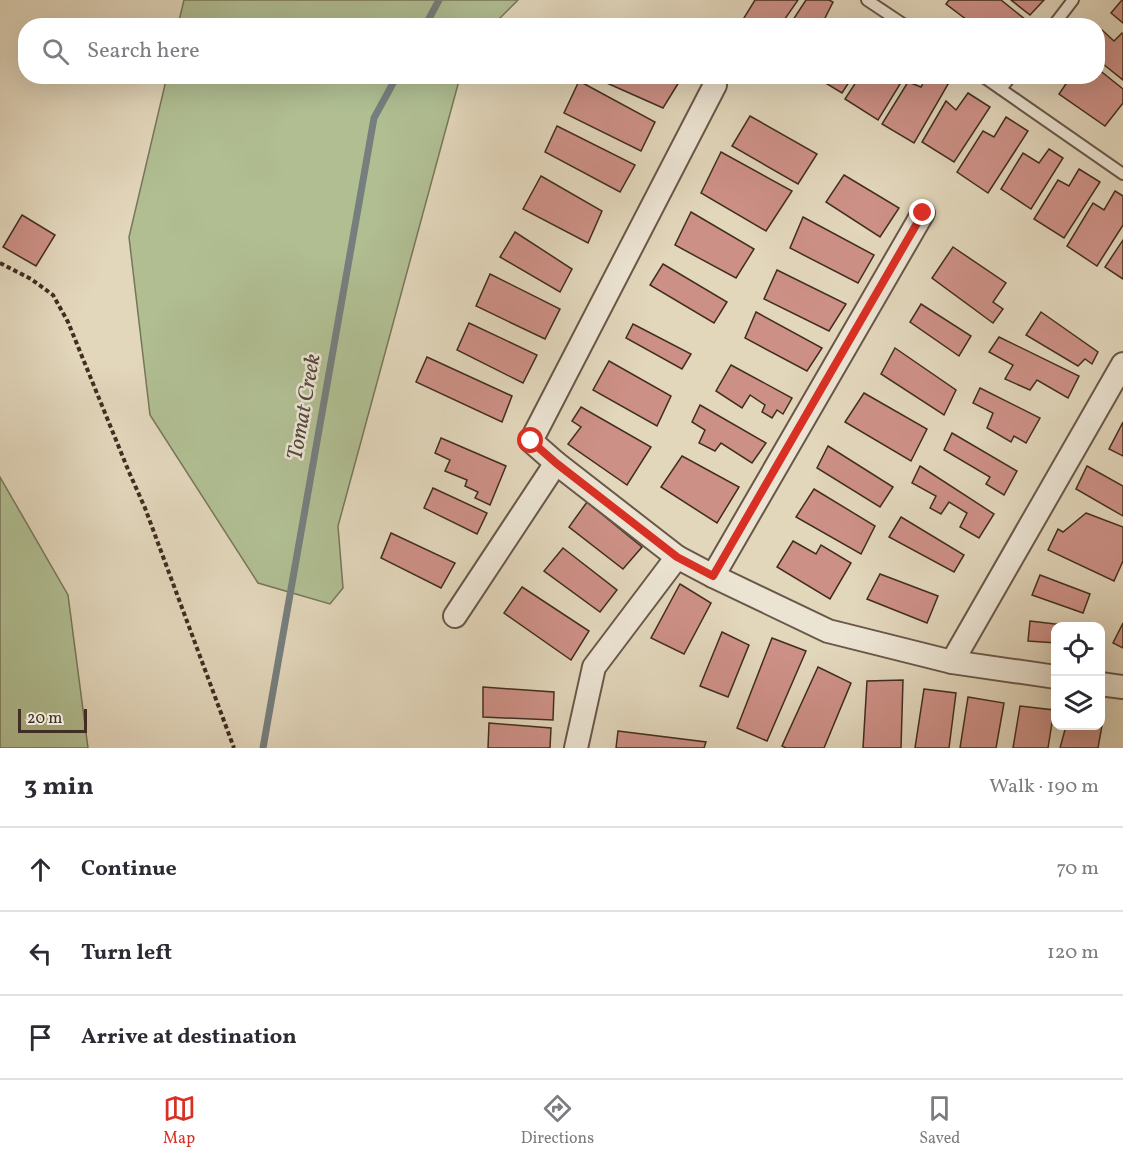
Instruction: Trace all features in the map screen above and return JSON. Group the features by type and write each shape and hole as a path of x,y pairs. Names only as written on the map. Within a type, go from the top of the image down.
{"street":[{"path":"715,85 531,441 677,557 828,630 952,662 1051,676"},
{"path":"713,576 923,213"},
{"path":"952,662 1123,364"},
{"path":"455,616 556,463"},
{"path":"576,748 594,667 677,557"},
{"path":"1105,685 1123,687"}],"lane":[{"path":"867,0 894,18"},
{"path":"1059,18 1074,0"},
{"path":"994,84 1123,174"},
{"path":"1001,89 1005,84"}],"path":[{"path":"0,263 31,279 53,295 68,322 145,508 234,748"}],"green space":[{"path":"184,0 518,0 500,18 180,18"},
{"path":"165,84 458,84 338,526 343,588 330,604 258,583 150,415 129,237"},
{"path":"0,477 68,595 88,748 0,748"}],"building":[{"path":"755,0 798,0 786,18 744,18"},
{"path":"806,0 833,2 825,18 794,18"},
{"path":"949,0 1001,0 1024,18 964,18 946,4"},
{"path":"1011,0 1044,0 1030,15"},
{"path":"1123,0 1123,23 1111,13"},
{"path":"1105,33 1114,41 1123,34 1123,80 1105,66"},
{"path":"1105,75 1123,89 1123,103 1105,126 1059,94 1066,84 1105,84"},
{"path":"578,84 585,84 655,122 641,151 564,113"},
{"path":"609,84 678,84 663,108"},
{"path":"827,84 848,84 842,93"},
{"path":"855,84 900,84 878,120 845,99"},
{"path":"907,84 921,87 923,84 948,84 914,143 882,124"},
{"path":"968,93 990,107 954,162 922,142 946,101 956,110"},
{"path":"750,116 817,154 798,184 732,146"},
{"path":"1006,117 1028,131 988,193 957,172 983,131 994,137"},
{"path":"557,126 635,165 620,192 545,152"},
{"path":"1049,149 1063,158 1031,209 1001,189 1023,153 1039,163"},
{"path":"721,152 792,191 766,231 701,193"},
{"path":"1079,169 1100,182 1064,238 1034,219 1058,180 1069,186"},
{"path":"844,175 899,208 880,237 826,202"},
{"path":"541,176 602,211 588,243 523,209"},
{"path":"1115,191 1123,196 1123,225 1097,266 1067,246 1093,203 1104,210"},
{"path":"691,212 754,249 736,278 675,245"},
{"path":"22,215 55,235 36,266 3,247"},
{"path":"803,217 874,255 858,283 790,248"},
{"path":"515,232 572,269 560,292 500,257"},
{"path":"1123,240 1123,279 1105,267"},
{"path":"953,247 1006,283 993,302 1003,309 993,323 932,278"},
{"path":"663,264 727,302 714,323 650,285"},
{"path":"777,270 846,304 829,331 764,299"},
{"path":"490,274 560,309 545,339 476,306"},
{"path":"921,304 971,336 959,356 910,322"},
{"path":"756,312 822,348 807,371 745,338"},
{"path":"1041,312 1098,352 1092,364 1085,359 1078,366 1026,335"},
{"path":"469,323 537,355 523,383 457,350"},
{"path":"633,324 691,354 682,369 626,338"},
{"path":"999,337 1079,376 1068,398 1037,380 1030,390 1005,379 1013,365 989,352"},
{"path":"895,348 956,390 944,415 881,374"},
{"path":"427,357 512,396 502,422 416,382"},
{"path":"609,361 671,396 657,426 593,390"},
{"path":"731,365 792,398 783,414 777,410 772,418 762,412 765,405 750,395 742,408 716,391"},
{"path":"980,388 1040,418 1026,443 1014,436 1011,442 987,428 993,413 973,403"},
{"path":"864,393 927,429 911,461 845,422"},
{"path":"700,405 766,443 752,463 721,443 715,451 699,443 705,430 692,422"},
{"path":"581,407 651,447 627,485 568,444 581,427 572,421"},
{"path":"1123,422 1123,456 1109,449"},
{"path":"952,433 1017,471 1004,495 986,484 990,477 944,450"},
{"path":"441,438 506,466 490,505 475,498 478,492 465,486 467,480 445,471 450,460 435,453"},
{"path":"828,446 893,487 880,507 817,468"},
{"path":"682,456 739,487 717,523 661,487"},
{"path":"920,466 994,514 979,538 960,527 967,513 949,502 941,514 930,508 936,496 912,483"},
{"path":"1087,466 1123,486 1123,516 1076,489"},
{"path":"433,488 487,513 477,534 424,508"},
{"path":"814,489 875,526 861,554 796,517"},
{"path":"587,502 642,547 623,569 569,527"},
{"path":"1086,513 1123,527 1123,561 1114,581 1048,550 1058,529 1063,532"},
{"path":"901,517 964,555 954,572 889,537"},
{"path":"391,533 455,563 441,588 381,558"},
{"path":"793,541 816,554 821,545 851,563 830,599 777,567"},
{"path":"563,548 617,590 600,612 544,571"},
{"path":"880,574 938,596 927,623 867,599"},
{"path":"1040,575 1090,594 1083,613 1032,595"},
{"path":"680,584 711,603 684,654 651,638"},
{"path":"522,587 589,631 571,660 504,613"},
{"path":"1030,621 1051,624 1051,643 1028,641"},
{"path":"1123,623 1123,648 1113,643"},
{"path":"722,632 749,645 728,697 700,686"},
{"path":"772,638 806,651 767,741 737,728"},
{"path":"818,667 851,683 824,748 786,748 782,746"},
{"path":"903,680 901,748 863,748 867,681"},
{"path":"483,687 554,692 553,720 483,717"},
{"path":"924,689 956,693 949,748 915,748"},
{"path":"968,697 1004,703 996,748 960,748"},
{"path":"1020,706 1051,710 1048,748 1013,748"},
{"path":"489,723 551,728 550,748 488,748"},
{"path":"1065,730 1101,730 1098,748 1060,748"},
{"path":"618,731 706,742 704,748 616,748"}],"waterway":[{"name":"Tomat Creek","path":"429,18 439,0"},
{"name":"Tomat Creek","path":"263,748 374,118 393,84"}],"route":[{"path":"531,441 677,557 713,576 923,213"}]}
